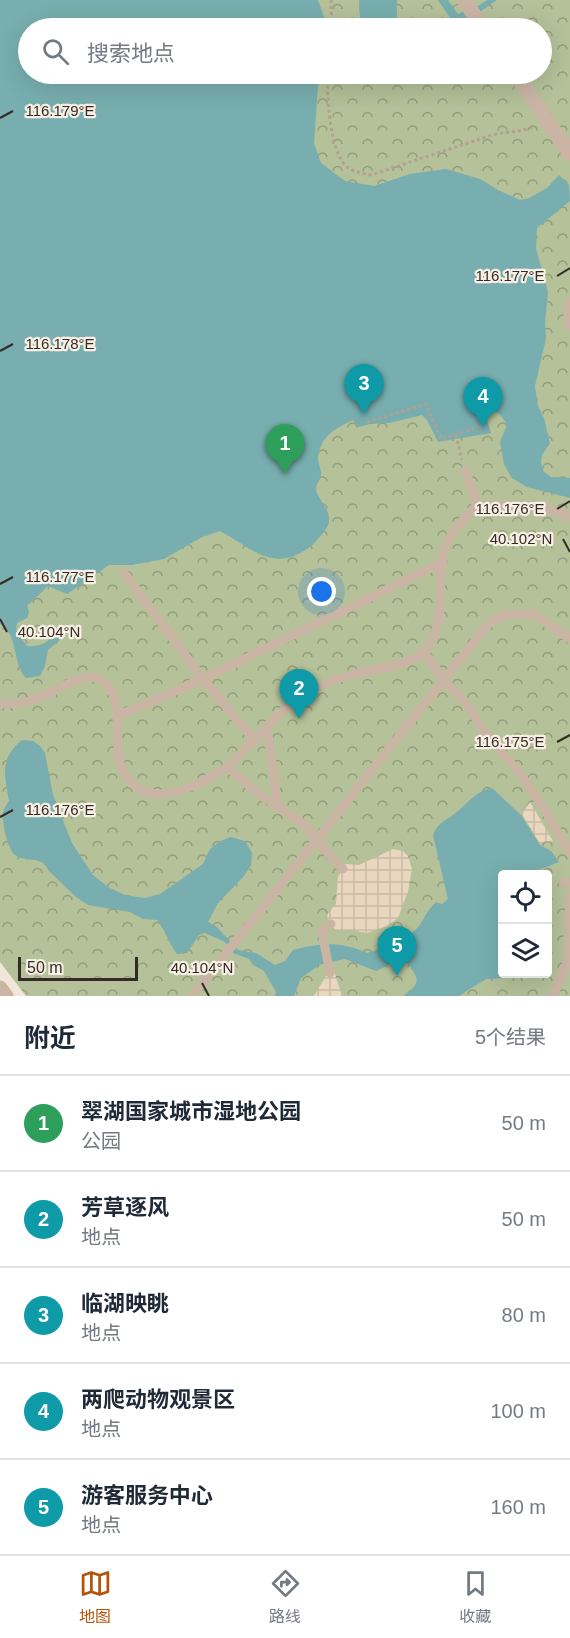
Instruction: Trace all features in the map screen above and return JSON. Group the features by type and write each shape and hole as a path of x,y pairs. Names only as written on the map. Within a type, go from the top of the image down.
{"street":[{"path":"464,0 476,18"},
{"path":"522,84 570,154"},
{"path":"0,988 6,996"}],"lane":[{"path":"570,301 568,316 570,327"},
{"path":"0,704 37,699 86,677 96,678 104,682 115,701 121,765 129,780 146,793 164,794 187,789 227,767 293,701 311,690 357,674 401,663 423,651 436,629 444,551 449,538 476,506 476,499 465,470"},
{"path":"476,506 544,507 556,510 570,518"},
{"path":"117,716 203,679 442,562"},
{"path":"124,573 203,679 255,741"},
{"path":"192,996 490,622 503,615 534,614 570,639"},
{"path":"423,651 444,680 469,707 485,733 521,775 543,807 570,854"},
{"path":"267,728 278,806"},
{"path":"227,767 305,825 343,869"},
{"path":"553,996 567,963 570,897"},
{"path":"330,973 322,940 323,929 331,924"}],"path":[{"path":"331,0 332,18"},
{"path":"329,84 332,133 337,152 347,167 371,175 504,132 524,131 547,120"},
{"path":"367,422 426,404 441,439 485,425"},
{"path":"456,435 465,470"}],"green space":[{"path":"0,0 570,0 570,996 26,996 0,962"}],"shaded area":[{"path":"530,802 553,841 539,842 522,814"},
{"path":"393,849 403,851 408,856 412,869 408,891 398,918 387,926 367,933 335,930 327,917 336,904 338,877 346,864 359,865"},
{"path":"334,971 342,996 314,996 327,974"}],"water":[{"path":"0,0 318,0 324,18 18,18 18,84 318,84 314,143 321,163 345,181 374,186 410,174 446,169 480,179 520,200 529,198 547,188 559,175 569,185 570,201 537,228 536,249 548,292 546,338 535,386 538,406 544,418 550,443 542,455 541,462 544,472 551,477 570,478 570,498 527,487 512,478 504,464 500,442 507,425 496,412 489,411 485,414 491,433 438,442 422,415 358,427 353,420 325,438 319,450 321,476 316,491 327,511 329,521 325,530 311,546 302,552 279,559 269,557 249,549 220,531 202,537 164,559 132,565 109,565 67,594 48,586 27,606 29,612 27,618 17,623 16,630 27,646 38,645 54,638 61,639 48,650 45,666 40,676 26,678 19,665 10,635 0,624"},
{"path":"359,0 397,0 397,18 361,18"},
{"path":"438,0 448,0 458,14 467,13 487,0 497,0 471,18 450,18"},
{"path":"22,740 33,741 40,746 45,753 53,795 72,843 93,875 108,887 125,895 145,898 160,894 203,864 210,849 220,841 231,837 245,841 252,853 251,865 244,876 218,903 208,922 217,927 238,950 256,953 275,965 285,961 293,950 313,946 330,944 348,946 367,953 395,942 415,930 436,902 442,904 448,899 433,835 436,828 485,790 492,788 521,815 540,845 551,851 559,862 538,870 498,870 498,978 508,978 486,979 459,996 403,996 413,988 417,981 407,963 398,961 376,971 345,959 321,964 301,978 294,996 275,996 276,992 264,971 253,965 249,959 233,953 225,942 205,933 199,935 187,953 177,954 157,920 143,919 130,912 88,905 76,897 42,862 15,855 8,842 3,818 9,801 5,767 15,747"}],"place":[{"name":"临湖映眺","path":"364,414"},
{"name":"两爬动物观景区","path":"483,427"},
{"name":"翠湖国家城市湿地公园","path":"285,474"},
{"name":"芳草逐风","path":"299,719"},
{"name":"游客服务中心","path":"397,976"}]}
